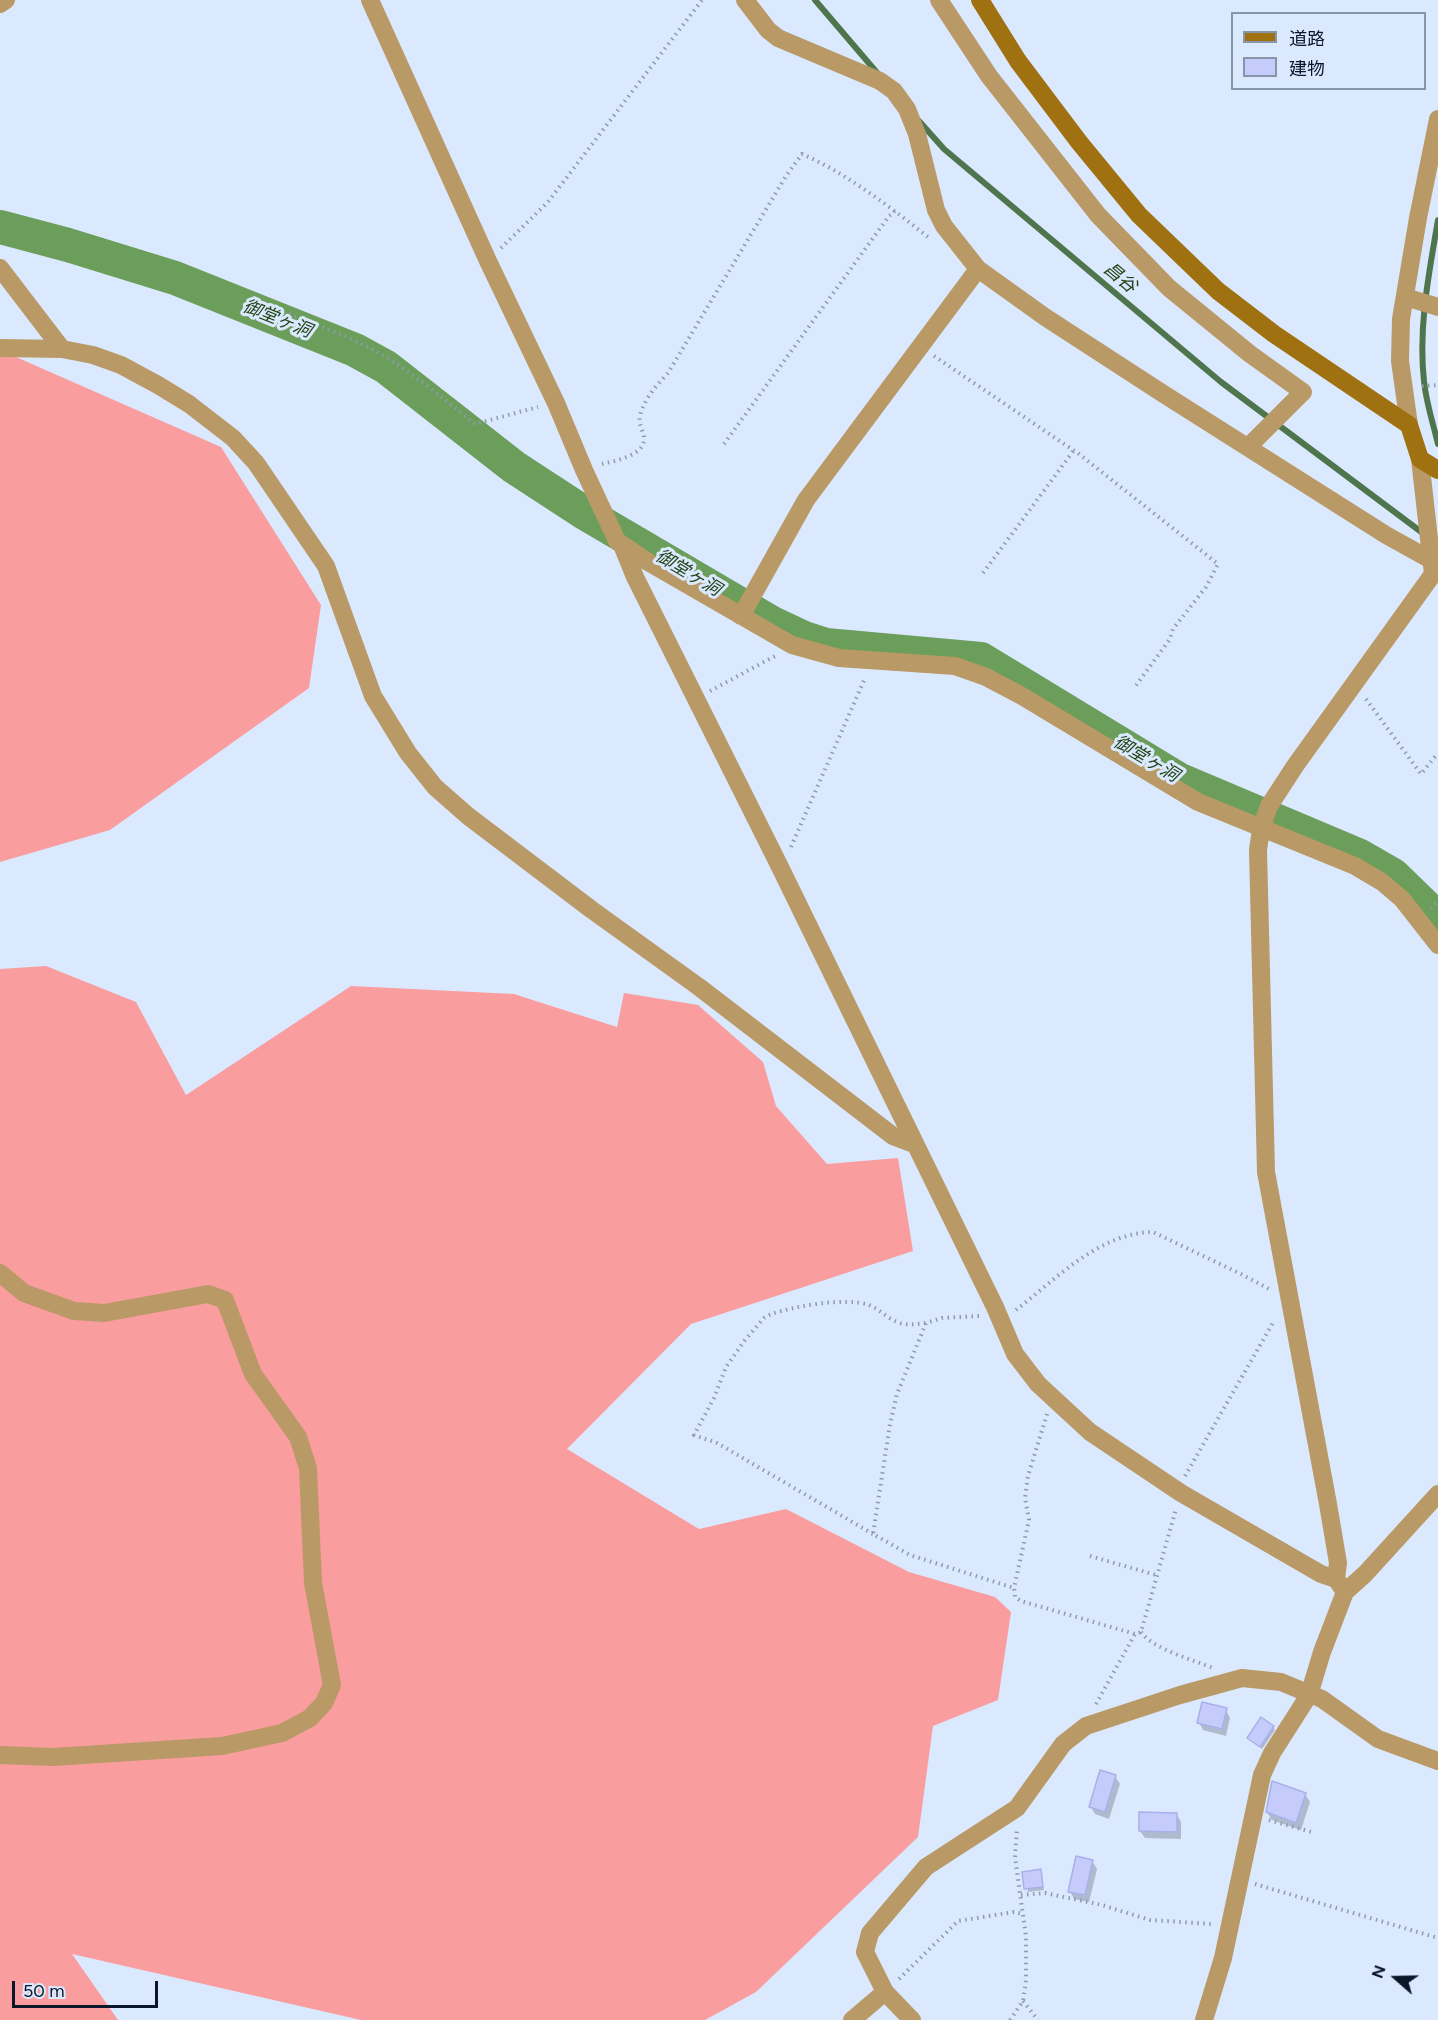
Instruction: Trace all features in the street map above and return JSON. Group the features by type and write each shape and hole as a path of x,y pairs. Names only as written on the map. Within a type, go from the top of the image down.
{"street":[{"path":"0,4 6,0"},
{"path":"370,0 488,261 556,403 617,541 648,562 792,645 828,655 871,661 955,666 986,677 1022,696 1198,802 1354,866 1382,882 1402,899 1438,945"},
{"path":"745,0 768,30 778,38 880,81 894,91 907,109 917,134 936,210 944,226 978,269 1045,317 1386,535 1431,560"},
{"path":"939,0 989,76 1077,189 1119,237 1168,288 1250,354 1303,392 1248,447"},
{"path":"980,0 1018,61 1139,216 1218,291 1274,334 1409,425"},
{"path":"1204,2020 1223,1958 1262,1775 1272,1753 1309,1695 1341,1586 1328,1504 1266,1172 1258,861 1261,828 1269,806 1295,765 1433,574 1420,459 1409,425 1400,361 1401,319 1438,119"},
{"path":"0,268 62,349"},
{"path":"741,616 806,500 978,269"},
{"path":"1405,297 1438,307"},
{"path":"0,348 62,349 121,365 189,404 233,438 256,463 326,566 373,696 408,753 435,787 468,816 699,987 893,1136 914,1144"},
{"path":"1420,459 1438,470"},
{"path":"622,545 635,577 779,865 1015,1354 1038,1384 1090,1432 1179,1492 1341,1586"},
{"path":"0,1273 24,1293 74,1311 104,1312 208,1294 225,1300 253,1374 298,1437 308,1468 313,1583 332,1685 324,1703 310,1718 282,1733 222,1746 53,1757 0,1755"},
{"path":"1341,1586 1365,1574 1438,1494"},
{"path":"912,2020 885,1992 865,1952 870,1933 927,1867 1017,1808 1063,1744 1086,1726 1180,1695 1242,1678 1281,1682 1322,1699 1378,1739 1438,1761"},
{"path":"852,2020 885,1992"}],"path":[{"path":"488,261 548,202 702,0"},
{"path":"584,470 631,455 641,447 644,440 639,425 645,403 653,389 668,373 786,176 802,154 818,161 895,211 929,238"},
{"path":"724,444 889,216 895,211"},
{"path":"289,314 354,340 385,357 416,377 475,424 556,403"},
{"path":"919,346 1074,450 1218,564 1206,587 1173,629 1170,639 1134,688"},
{"path":"983,573 1074,450"},
{"path":"696,698 789,649 792,645"},
{"path":"779,865 789,850 871,661"},
{"path":"1353,686 1361,692 1421,774 1438,753"},
{"path":"1433,908 1438,902"},
{"path":"1014,1587 910,1556 717,1443 694,1435 714,1398 726,1367 764,1318 771,1314 824,1304 857,1302 872,1306 897,1322 908,1324 926,1323 942,1318 1000,1319 1085,1256 1111,1240 1140,1232 1153,1232 1289,1300 1275,1320 1179,1492 1141,1632 1135,1635 1086,1726"},
{"path":"873,1534 890,1424 897,1394 926,1323"},
{"path":"1056,1401 1045,1418 1028,1476 1025,1498 1029,1520 1014,1587 1015,1597 1021,1601 1135,1635"},
{"path":"1090,1556 1156,1575"},
{"path":"1141,1632 1146,1639 1182,1656 1242,1678"},
{"path":"1010,2020 1023,2001 1026,1980 1026,1936 1015,1857 1017,1808"},
{"path":"1253,1816 1315,1833"},
{"path":"1239,1882 1254,1884 1438,1938"},
{"path":"1021,1896 1045,1893 1102,1905 1150,1920 1230,1926"},
{"path":"885,1992 958,1921 1014,1912 1023,1914"},
{"path":"1023,2001 1038,2020"}],"shaded area":[{"path":"0,350 221,447 321,605 309,688 110,830 0,862"},
{"path":"46,966 136,1002 186,1095 351,986 514,994 617,1027 624,993 698,1005 763,1062 776,1106 827,1164 898,1158 913,1251 691,1324 567,1449 699,1529 786,1509 909,1572 995,1597 1011,1612 998,1700 933,1726 918,1837 756,1992 705,2020 361,2020 72,1954 118,2020 0,2020 0,969"}],"building":[{"path":"1202,1702 1227,1708 1222,1729 1197,1723"},
{"path":"1261,1717 1274,1726 1260,1747 1247,1738"},
{"path":"1100,1770 1116,1775 1105,1812 1089,1807"},
{"path":"1272,1781 1306,1793 1296,1823 1266,1812"},
{"path":"1139,1812 1177,1813 1177,1832 1139,1831"},
{"path":"1076,1856 1093,1860 1085,1895 1068,1892"},
{"path":"1041,1869 1043,1887 1024,1889 1022,1872"}],"waterway":[{"name":"昌谷","path":"815,0 879,75"},
{"name":"昌谷","path":"919,121 944,149 1221,382 1424,534"},
{"path":"1438,220 1425,300 1422,341 1425,389 1438,444"},
{"name":"御堂ヶ洞","path":"0,227 175,278 355,350 386,367 514,467 583,512 772,623 804,638 826,645 981,659 1180,780 1360,856 1393,875 1425,906 1438,925"}]}
